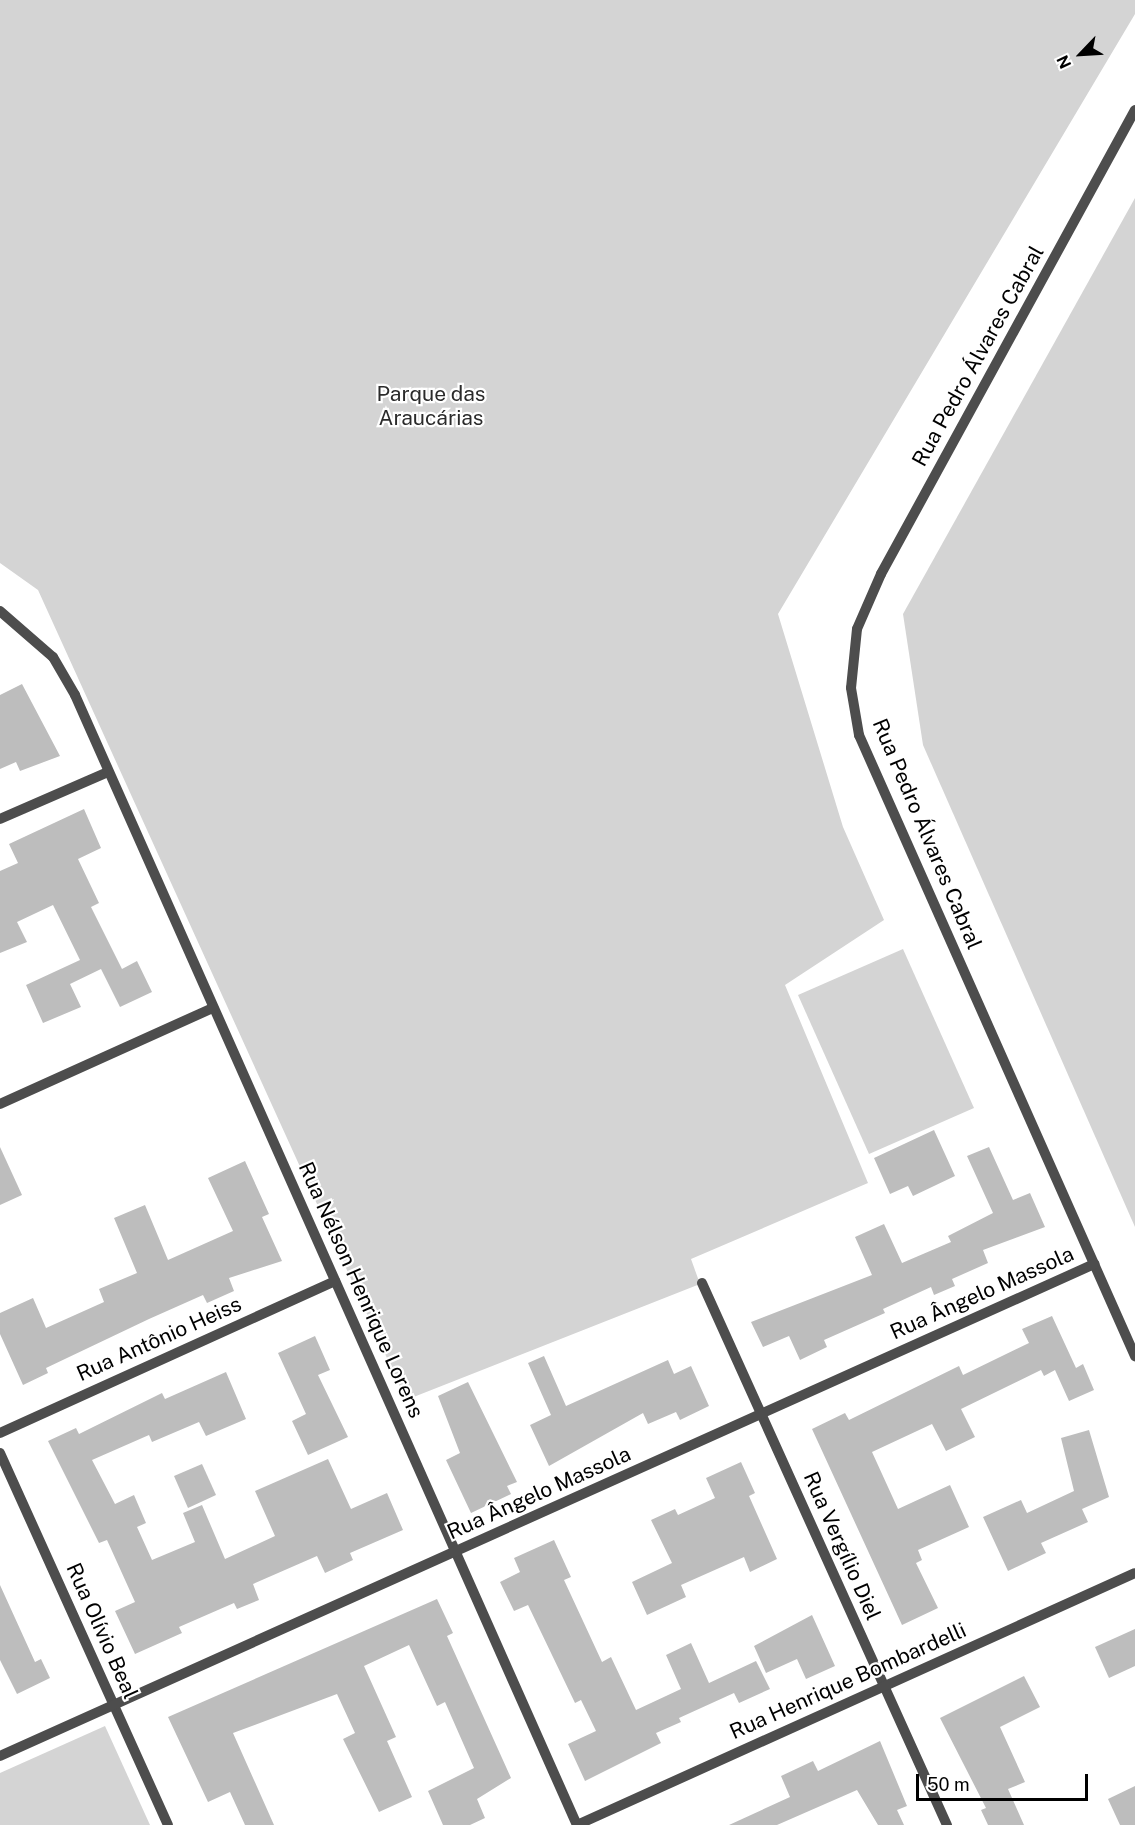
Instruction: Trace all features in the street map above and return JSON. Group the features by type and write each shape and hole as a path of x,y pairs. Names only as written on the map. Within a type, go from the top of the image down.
{"street":[{"name":"Rua Pedro Álvares Cabral","path":"1135,110 881,574 858,629 851,688 859,735 1135,1356"},
{"name":"Rua Nélson Henrique Lorens","path":"0,611 53,657 108,772 577,1825"},
{"path":"0,819 108,772"},
{"path":"0,1104 213,1008"},
{"name":"Rua Ângelo Massola","path":"0,1756 1094,1264"},
{"name":"Rua Antônio Heiss","path":"0,1433 335,1281"},
{"name":"Rua Vergílio Diel","path":"702,1283 947,1825"},
{"name":"Rua Olívio Beal","path":"0,1454 168,1825"},
{"name":"Rua Henrique Bombardelli","path":"577,1825 1135,1573"}],"green space":[{"name":"Parque das Araucárias","path":"0,0 1135,0 1135,14 778,614 843,827 884,920 785,985 868,1183 691,1259 700,1284 406,1400 38,590 0,563"},
{"path":"1135,198 1135,1227 923,745 903,614"},
{"path":"903,949 974,1108 869,1154 798,995"},
{"path":"105,1726 150,1825 0,1825 0,1773"}],"building":[{"path":"22,684 60,756 20,771 16,762 0,769 0,695"},
{"path":"84,809 101,848 78,859 99,903 91,907 122,969 137,961 152,992 120,1007 101,969 70,984 81,1007 43,1023 26,985 80,960 53,905 17,922 27,942 0,953 0,871 18,863 9,844"},
{"path":"934,1130 955,1176 913,1196 908,1186 890,1194 874,1158"},
{"path":"0,1147 22,1195 0,1205"},
{"path":"989,1147 1013,1200 1030,1193 1045,1227 983,1250 988,1263 952,1279 955,1286 934,1295 931,1287 883,1309 885,1313 824,1340 827,1347 800,1360 789,1336 763,1347 751,1322 872,1275 855,1237 884,1224 902,1263 951,1242 948,1236 993,1213 967,1156"},
{"path":"245,1161 269,1214 262,1217 282,1261 229,1278 234,1291 207,1303 203,1295 149,1319 46,1368 48,1373 23,1385 0,1334 0,1313 33,1298 46,1328 104,1302 99,1289 137,1273 114,1218 145,1205 168,1260 233,1231 208,1178"},
{"path":"1052,1316 1076,1368 1083,1364 1094,1390 1069,1401 1055,1370 1044,1376 1041,1370 961,1409 975,1437 946,1451 932,1424 872,1452 898,1509 950,1485 969,1527 918,1550 922,1560 916,1563 938,1608 902,1625 812,1429 845,1413 849,1420 959,1366 963,1375 1029,1343 1022,1329"},
{"path":"315,1336 330,1370 318,1375 348,1437 308,1455 292,1421 306,1414 278,1353"},
{"path":"544,1356 566,1406 668,1360 674,1374 691,1366 709,1406 680,1420 676,1412 648,1424 643,1413 549,1466 530,1425 551,1415 528,1363"},
{"path":"226,1372 246,1419 206,1436 199,1422 152,1442 149,1435 92,1460 115,1504 134,1495 146,1523 137,1527 152,1560 195,1542 183,1513 202,1505 225,1559 275,1536 255,1491 328,1459 351,1509 387,1493 403,1530 350,1553 353,1560 325,1573 317,1556 253,1584 259,1600 237,1609 234,1603 179,1627 182,1633 135,1654 115,1611 135,1602 107,1540 99,1543 48,1441 76,1428 79,1434 162,1393 165,1399"},
{"path":"468,1382 517,1482 507,1486 511,1494 471,1513 446,1460 460,1453 438,1396"},
{"path":"1089,1430 1109,1497 1082,1509 1088,1522 1041,1543 1046,1553 1008,1571 983,1517 1021,1500 1027,1513 1074,1491 1061,1438"},
{"path":"741,1462 755,1493 749,1496 777,1559 750,1572 744,1557 681,1585 686,1597 647,1615 632,1582 672,1563 651,1520 675,1509 678,1515 715,1498 706,1478"},
{"path":"202,1464 216,1495 188,1508 174,1476"},
{"path":"554,1540 571,1577 564,1580 602,1662 611,1657 636,1710 681,1689 666,1655 691,1643 709,1683 756,1661 770,1689 739,1703 734,1693 679,1718 681,1722 656,1733 661,1743 585,1781 568,1744 596,1731 581,1700 575,1703 528,1605 514,1611 500,1582 520,1572 514,1558"},
{"path":"0,1585 35,1662 41,1659 50,1678 17,1694 0,1660"},
{"path":"437,1599 453,1633 447,1636 511,1778 477,1799 485,1818 470,1825 443,1825 428,1791 474,1768 445,1702 437,1706 409,1645 364,1666 396,1737 387,1741 412,1797 379,1812 343,1739 355,1733 337,1694 233,1733 274,1825 245,1825 230,1792 208,1802 168,1717"},
{"path":"812,1615 835,1666 806,1679 797,1659 766,1673 754,1646"},
{"path":"1135,1629 1135,1666 1109,1678 1095,1647"},
{"path":"1024,1676 1040,1707 1000,1727 1025,1782 1008,1789 1024,1825 988,1825 981,1810 986,1808 940,1718"},
{"path":"880,1741 907,1806 897,1810 904,1825 878,1825 857,1790 777,1825 729,1825 790,1797 781,1776 813,1761 818,1771"},
{"path":"1135,1786 1135,1825 1120,1825 1108,1799"}]}
